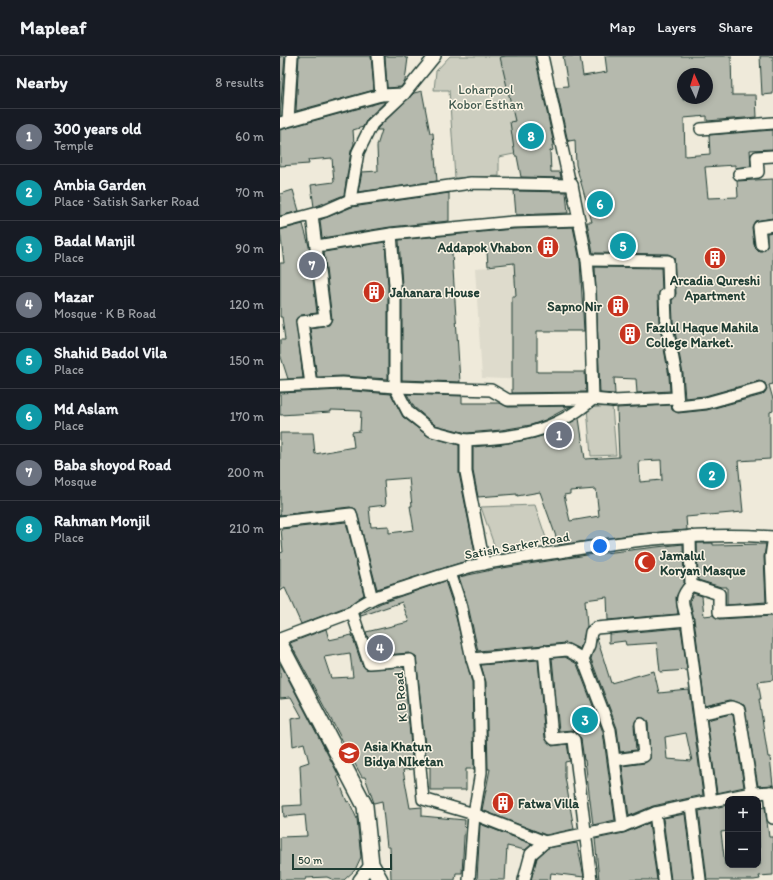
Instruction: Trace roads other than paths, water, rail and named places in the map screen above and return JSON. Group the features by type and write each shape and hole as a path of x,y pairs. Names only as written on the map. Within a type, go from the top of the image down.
{"main road":[{"path":"280,644 365,806 371,864 380,880"}],"street":[{"path":"292,56 284,122 381,95 404,94"},
{"path":"378,56 381,95"},
{"path":"350,200 358,152 372,124 404,94 435,56"},
{"path":"542,56 569,180 572,185 587,260 590,292 593,399"},
{"path":"701,129 773,123"},
{"path":"739,174 758,172 757,157 773,156"},
{"path":"280,223 312,215 350,200 471,183 572,185"},
{"path":"311,384 302,322 325,319 312,215"},
{"path":"317,246 391,234 513,222 579,220"},
{"path":"761,244 759,227 773,225"},
{"path":"391,234 395,285 395,387 408,412 432,431 466,440 508,438 536,432 574,415 593,399"},
{"path":"587,260 668,260 669,294 665,295 666,322 676,375 678,406 699,404 760,388"},
{"path":"280,386 342,383 395,387 492,390 508,400 593,399 613,401 677,398"},
{"path":"466,440 466,472 484,564"},
{"path":"280,522 351,514 372,599"},
{"name":"Satish Sarker Road","path":"280,639 352,612 359,605 372,599 450,573 484,564 609,543 690,536 736,535 773,537"},
{"path":"690,536 691,585 682,596 687,620 711,801"},
{"path":"773,543 771,557 773,603"},
{"path":"450,573 460,603 472,659 479,682 481,772 474,814 469,880"},
{"path":"691,585 719,594 719,613 773,609"},
{"name":"K B Road","path":"352,612 369,663 410,660 422,796 426,800 474,814"},
{"path":"583,659 589,645 591,632 596,628 687,620"},
{"path":"472,659 567,650 583,659 610,730 623,826"},
{"path":"544,651 552,737 554,739 572,737 574,740 590,880"},
{"path":"700,714 731,707 737,708 752,793"},
{"path":"615,760 644,756 641,724"},
{"path":"524,880 531,854 545,842 585,832 623,826 655,813 752,793 771,792 773,818"},
{"path":"691,805 700,880"},
{"path":"655,813 664,880"},
{"path":"474,814 545,842"},
{"path":"359,880 371,864"}],"place":[{"name":"Rahman Monjil","path":"531,136"},
{"name":"Md Aslam","path":"600,204"},
{"name":"Shahid Badol Vila","path":"623,246"},
{"name":"Addapok Vhabon","path":"548,247"},
{"name":"Arcadia Qureshi Apartment","path":"715,258"},
{"name":"Baba shoyod Road","path":"312,265"},
{"name":"Jahanara House","path":"374,292"},
{"name":"Sapno Nir","path":"618,306"},
{"name":"Fazlul Haque Mahila College Market.","path":"630,334"},
{"name":"300 years old","path":"559,435"},
{"name":"Ambia Garden","path":"712,475"},
{"name":"Jamalul Koryan Masque","path":"645,562"},
{"name":"Mazar","path":"380,648"},
{"name":"Badal Manjil","path":"585,720"},
{"name":"Asia Khatun Bidya NIketan","path":"349,753"},
{"name":"Fatwa Villa","path":"503,803"}],"park label":[{"name":"Loharpool Kobor Esthan","path":"486,96"}]}
